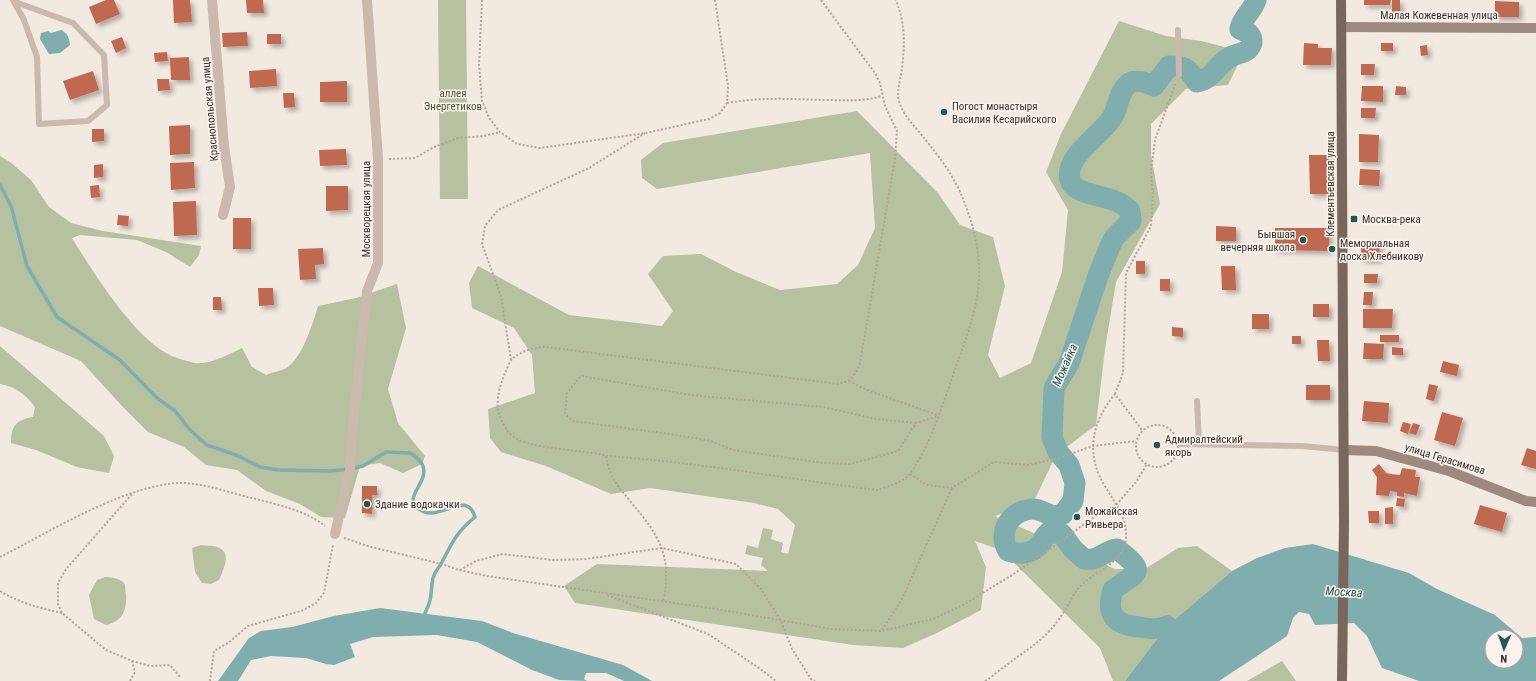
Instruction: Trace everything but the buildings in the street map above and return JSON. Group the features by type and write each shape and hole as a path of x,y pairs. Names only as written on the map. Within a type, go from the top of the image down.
{"main road":[{"name":"Клементьевская улица","path":"1342,0 1344,450 1342,681"}],"street":[{"name":"Краснопольская улица","path":"212,0 224,146 230,187 223,215"},
{"name":"Москворецкая улица","path":"335,534 350,469 352,432 367,291 378,263 378,159 368,0"},
{"name":"Малая Кожевенная улица","path":"1342,27 1536,28"},
{"name":"улица Герасимова","path":"1344,450 1376,452 1450,471 1526,501 1536,502"}],"lane":[{"path":"14,1 74,23 104,55 107,105 88,121 39,124 37,57 24,20 14,1"},
{"path":"1178,30 1179,75"},
{"path":"1197,401 1199,444"},
{"path":"1180,444 1302,446 1344,450"}],"path":[{"path":"482,0 479,65 482,101 489,118 500,132 517,144 540,148 646,133 709,119 720,113 727,103 728,86 715,0"},
{"path":"511,360 535,347 546,347 815,382 838,384 849,381 856,374 860,363 895,159 897,131 882,96 880,83 875,73 821,0"},
{"path":"646,133 589,168 498,210 485,226 482,244 500,296 511,360 501,382 497,400 499,417 509,433 523,442 550,447 591,451 606,456 719,467 778,478 877,490 892,485 910,474 938,416 975,314 980,270 977,242 963,199 945,168 924,138 910,122 898,100 898,88 902,70 905,35 902,15 896,0"},
{"path":"985,681 1032,649 1047,635 1079,588 1110,565 1121,552 1127,536 1126,524 1117,504 1098,474 1093,446 1094,432 1101,414 1115,394 1123,374 1126,273 1151,226 1153,196 1151,171 1155,140 1179,75"},
{"path":"727,103 766,98 853,101 870,100 882,96"},
{"path":"378,159 415,158 434,147 458,138 484,136 500,132"},
{"path":"916,423 898,451 850,464 816,462 733,450 711,441 573,421 565,414 567,393 581,376 691,395 823,407 876,418 916,423 938,416"},
{"path":"849,381 867,390 938,416"},
{"path":"1115,394 1142,430"},
{"path":"1153,424 1165,425 1175,433 1180,444 1177,456 1168,465 1156,468 1147,464 1137,453 1136,441 1142,430 1153,424"},
{"path":"881,631 902,599 952,488 994,462 1028,465 1059,458 1093,446 1136,441"},
{"path":"606,456 609,472 616,484 653,529 662,548 668,581 663,602"},
{"path":"0,557 133,492 177,484 201,485 287,507 316,519 335,534 371,547 442,564 459,570 526,583 663,602 831,629 881,631 933,619 965,604 1063,540 1088,521 1117,504 1136,482 1147,464"},
{"path":"910,474 927,485 952,488"},
{"path":"133,492 66,569 58,583 58,604 62,613 106,650 132,661 150,666 170,666 180,677"},
{"path":"210,681 214,651 216,648 228,643 248,626 304,610 316,603 324,592 335,534"},
{"path":"459,570 476,561 503,554 553,560 586,559 662,548 736,564 761,588 781,620 792,649 811,678 815,681"},
{"path":"0,591 10,598 39,608 62,613"},
{"path":"603,594 708,634 776,681"},
{"path":"130,681 135,672 132,661"}],"green space":[{"name":"аллея Энергетиков","path":"438,0 466,0 468,199 440,199"},
{"path":"1119,21 1166,36 1201,41 1244,52 1228,85 1186,89 1151,124 1151,155 1160,204 1116,282 1105,349 1096,425 1056,455 1033,503 995,516 1115,569 1145,569 1178,548 1197,546 1232,571 1167,626 1125,681 1113,681 1100,648 1001,550 975,541 986,567 981,610 939,632 903,648 853,645 575,603 564,586 597,564 768,571 761,565 763,558 745,554 747,545 758,548 763,528 773,530 771,539 783,543 781,552 788,554 795,525 778,509 754,503 650,488 611,494 546,466 501,452 490,438 488,409 535,393 532,355 514,328 472,308 469,283 478,266 569,315 662,326 673,311 648,274 663,256 701,254 736,272 780,290 837,284 858,265 875,228 870,153 657,189 642,178 641,160 663,143 857,111 938,193 960,225 993,237 1005,286 988,355 1000,378 1031,363 1062,272 1068,210 1046,172 1061,134"},
{"path":"0,156 10,162 31,180 49,207 71,223 103,231 201,246 199,255 190,267 166,252 137,240 80,235 72,238 91,268 126,317 153,344 166,353 180,359 195,363 207,362 242,348 252,367 266,375 287,368 294,361 303,347 318,306 356,298 397,284 406,328 388,389 398,423 425,456 422,464 403,473 380,463 360,466 345,518 321,517 300,504 266,491 237,470 206,465 184,447 148,432 81,361 0,326"},
{"path":"0,346 104,436 114,456 109,473 77,467 36,450 11,443 13,428 22,420 33,417 35,407 28,398 20,392 11,387 0,384"},
{"path":"201,545 217,547 222,549 225,553 226,562 219,580 211,584 202,583 195,572 192,548"},
{"path":"105,577 114,578 123,582 126,594 126,605 123,614 116,621 106,625 94,619 89,595 97,580"},
{"path":"1282,661 1296,681 1247,681"}],"water":[{"path":"61,30 68,36 70,45 60,53 49,54 40,39 41,33 48,31 51,33"},
{"name":"Москва","path":"1313,544 1409,573 1437,589 1495,615 1511,629 1484,629 1484,669 1524,669 1524,638 1536,637 1536,681 1419,681 1382,668 1367,636 1354,623 1315,625 1309,614 1299,612 1293,618 1287,636 1219,681 1125,681 1167,626 1232,571 1257,558 1285,548"},
{"path":"380,608 482,621 513,633 623,665 652,681 624,681 606,673 586,673 584,679 587,681 559,680 532,670 477,642 437,635 373,637 350,644 355,657 334,665 306,658 271,656 251,660 238,681 218,681 249,638 261,631 292,627 334,616"}],"waterway":[{"name":"Можайка","path":"1187,647 1167,626 1154,629 1132,626 1114,618 1110,606 1113,590 1136,572 1136,568 1133,563 1117,549 1094,559 1084,559 1073,549 1062,534 1049,532 1038,547 1026,553 1017,553 1008,551 1004,537 1008,523 1018,513 1033,509 1052,515 1063,514 1073,501 1075,483 1069,465 1058,452 1052,437 1054,388 1069,363 1098,276 1111,244 1114,238 1131,221 1130,211 1124,205 1087,193 1073,186 1070,180 1070,171 1073,162 1086,145 1108,123 1115,112 1122,91 1131,82 1145,82 1154,86 1169,66 1179,66 1186,69 1197,82 1208,78 1227,59 1248,49 1252,43 1251,37 1249,34 1240,29 1243,21 1255,4 1256,0"},
{"path":"0,185 11,206 27,266 57,317 120,360 157,398 175,411 190,430 207,445 236,455 260,467 278,470 330,471 350,469 363,466 386,452 410,453 421,462 424,473 414,496 413,501 416,506 422,511 429,513 459,505 466,506 471,509 475,517 463,528 449,548 436,571 432,583 428,608 425,613"}],"place":[{"name":"Погост монастыря Василия Кесарийского","path":"944,112"},
{"name":"Москва-река","path":"1354,219"},
{"name":"Бывшая вечерняя школа","path":"1303,240"},
{"name":"Мемориальная доска Хлебникову","path":"1332,249"},
{"name":"Адмиралтейский якорь","path":"1157,445"},
{"name":"Здание водокачки","path":"367,504"},
{"name":"Можайская Ривьера","path":"1077,517"}]}
